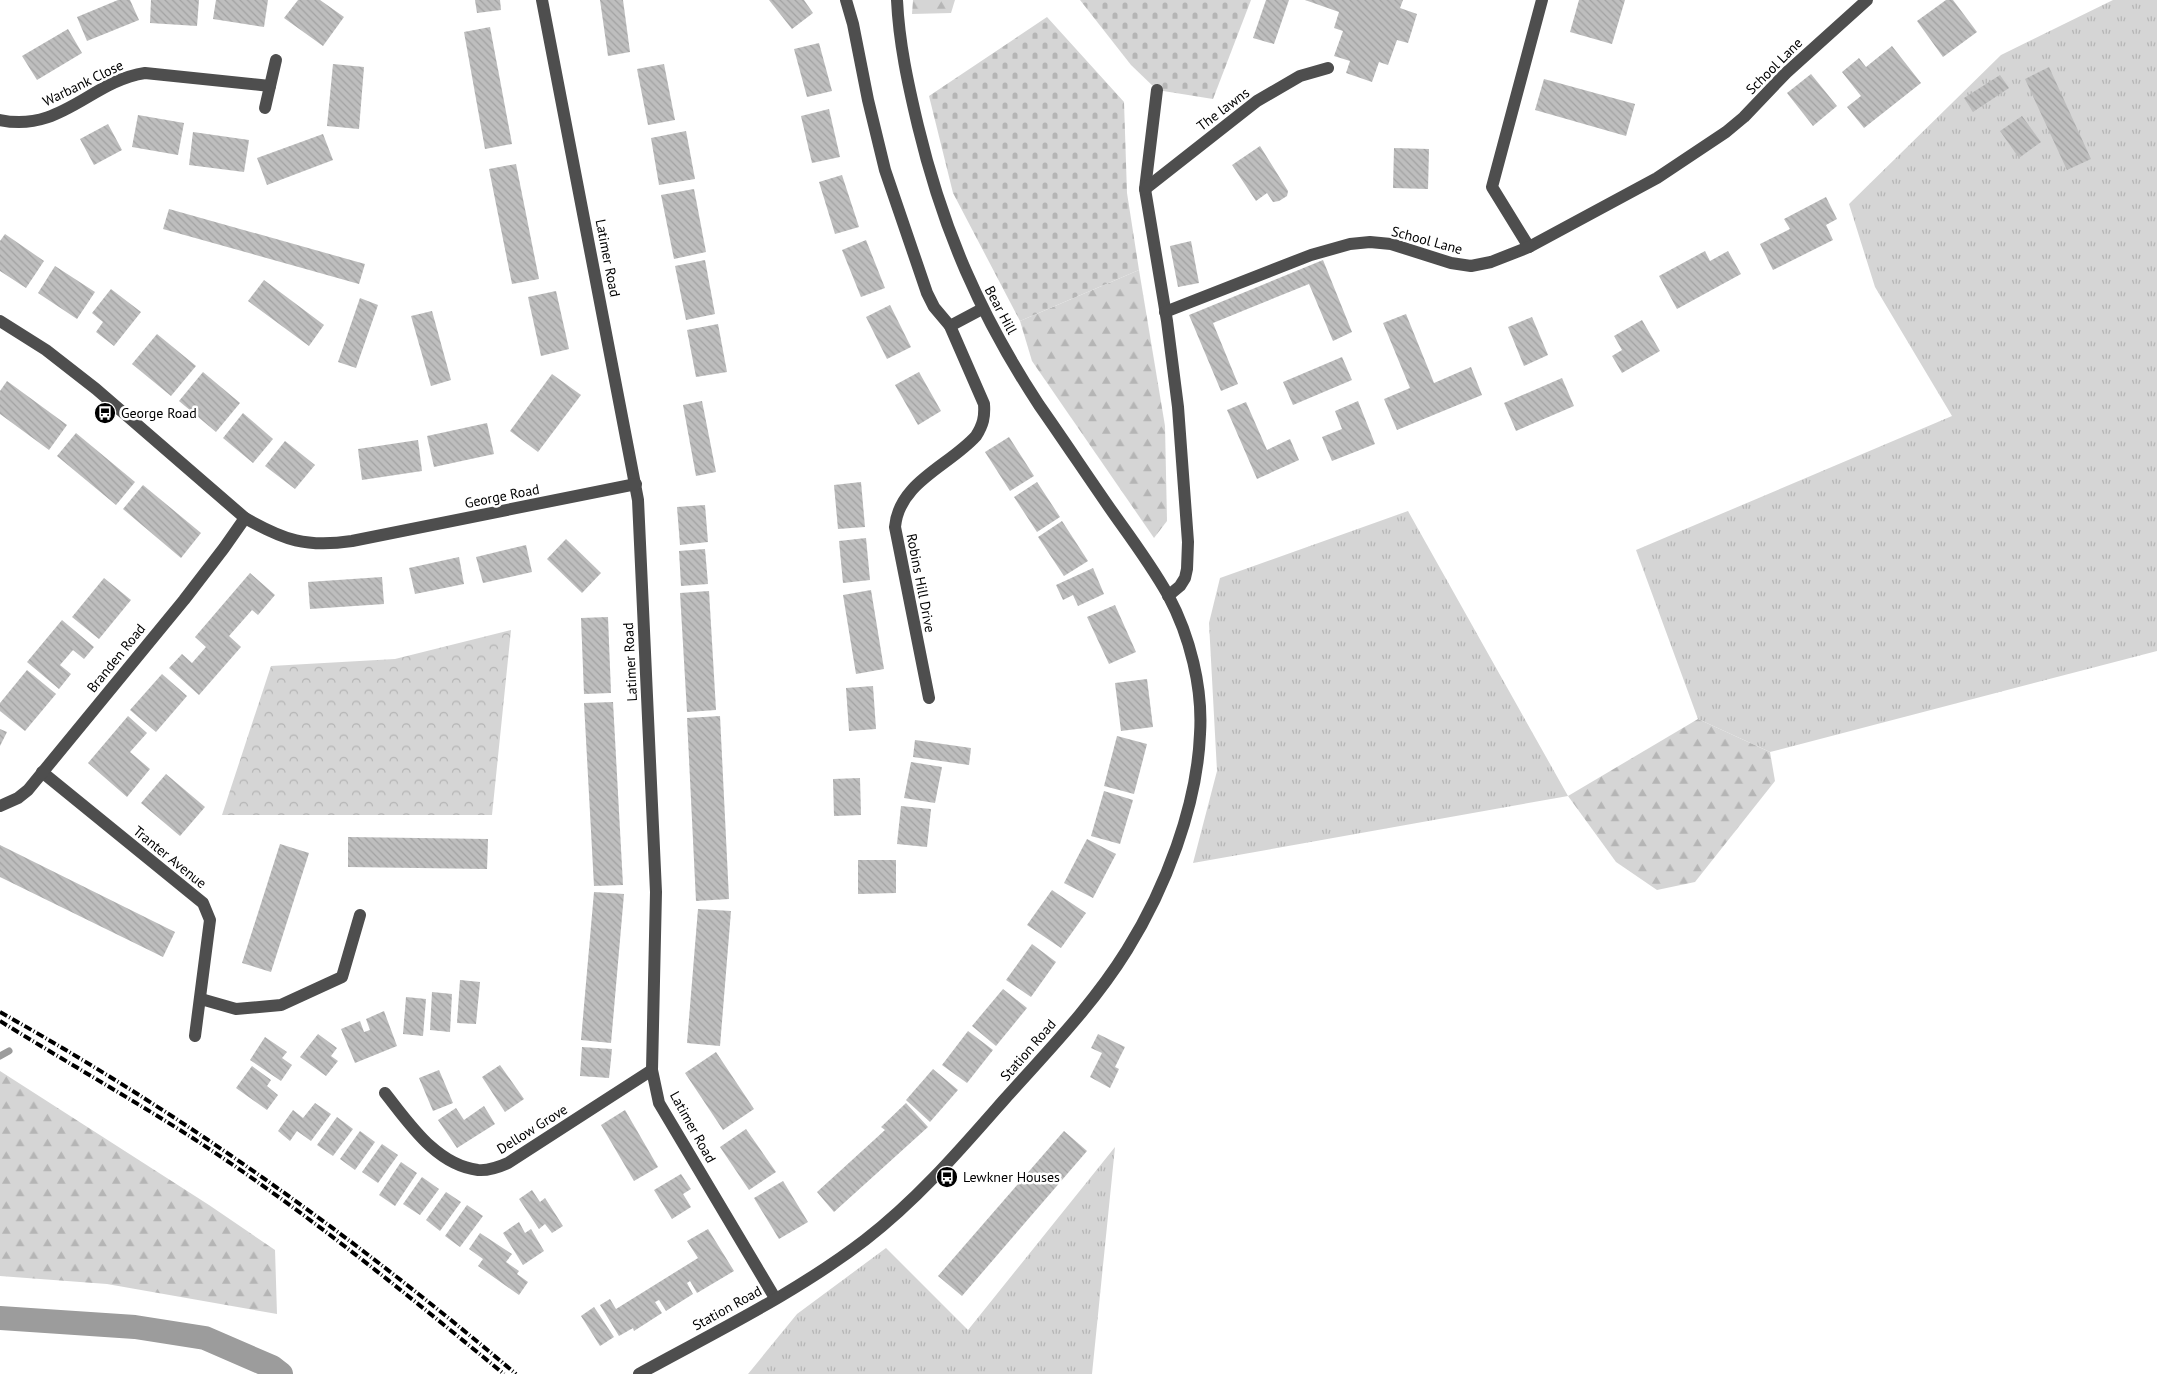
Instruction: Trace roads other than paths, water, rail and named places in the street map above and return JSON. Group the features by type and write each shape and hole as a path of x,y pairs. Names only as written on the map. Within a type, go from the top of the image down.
{"street":[{"name":"Latimer Road","path":"542,0 636,484 656,892 652,1070 659,1103 775,1298"},
{"name":"Robins Hill Drive","path":"846,0 853,24 875,135 895,203 927,293 934,306 950,326 984,404 985,416 982,426 969,444 914,488 902,503 896,519 895,527 910,609 929,698"},
{"name":"Bear Hill","path":"897,0 901,44 925,157 955,249 982,309 1037,400 1168,596"},
{"path":"1529,247 1492,187 1542,0"},
{"name":"School Lane","path":"1165,312 1311,255 1350,244 1370,242 1391,244 1451,263 1471,266 1491,262 1529,247 1657,178 1726,132 1744,117 1786,73 1868,0"},
{"path":"265,108 276,60"},
{"name":"The lawns","path":"1145,189 1257,101 1300,76 1328,68"},
{"name":"Warbank Close","path":"0,120 19,124 38,122 59,114 132,75 145,73 270,86"},
{"path":"1157,90 1145,189 1178,406 1188,542 1185,578 1180,586 1168,596"},
{"path":"950,326 982,309"},
{"name":"George Road","path":"0,321 46,350 96,389 245,518 271,532 299,542 316,544 335,543 636,484"},
{"name":"Branden Road","path":"0,806 18,798 42,772 184,600 245,518"},
{"name":"Station Road","path":"639,1374 836,1262 918,1194 1073,1022 1125,953 1144,921 1175,851 1194,777 1200,734 1198,688 1185,633 1168,596"},
{"name":"Tranter Avenue","path":"42,772 203,903 210,920 195,1036"},
{"path":"201,998 236,1009 281,1005 342,977 360,914"},
{"name":"Dellow Grove","path":"385,1093 424,1140 446,1158 479,1170 486,1170 508,1163 652,1070"}],"waterway":[{"path":"0,1056 9,1051"},
{"path":"0,1318 135,1327 205,1338 272,1367 281,1374"}],"railway":[{"path":"0,1012 137,1093 267,1181 393,1274 516,1374"},
{"path":"0,1021 191,1137 272,1192 390,1281 504,1374"}],"place":[{"name":"George Road","path":"105,413"},
{"name":"Lewkner Houses","path":"947,1177"}]}
